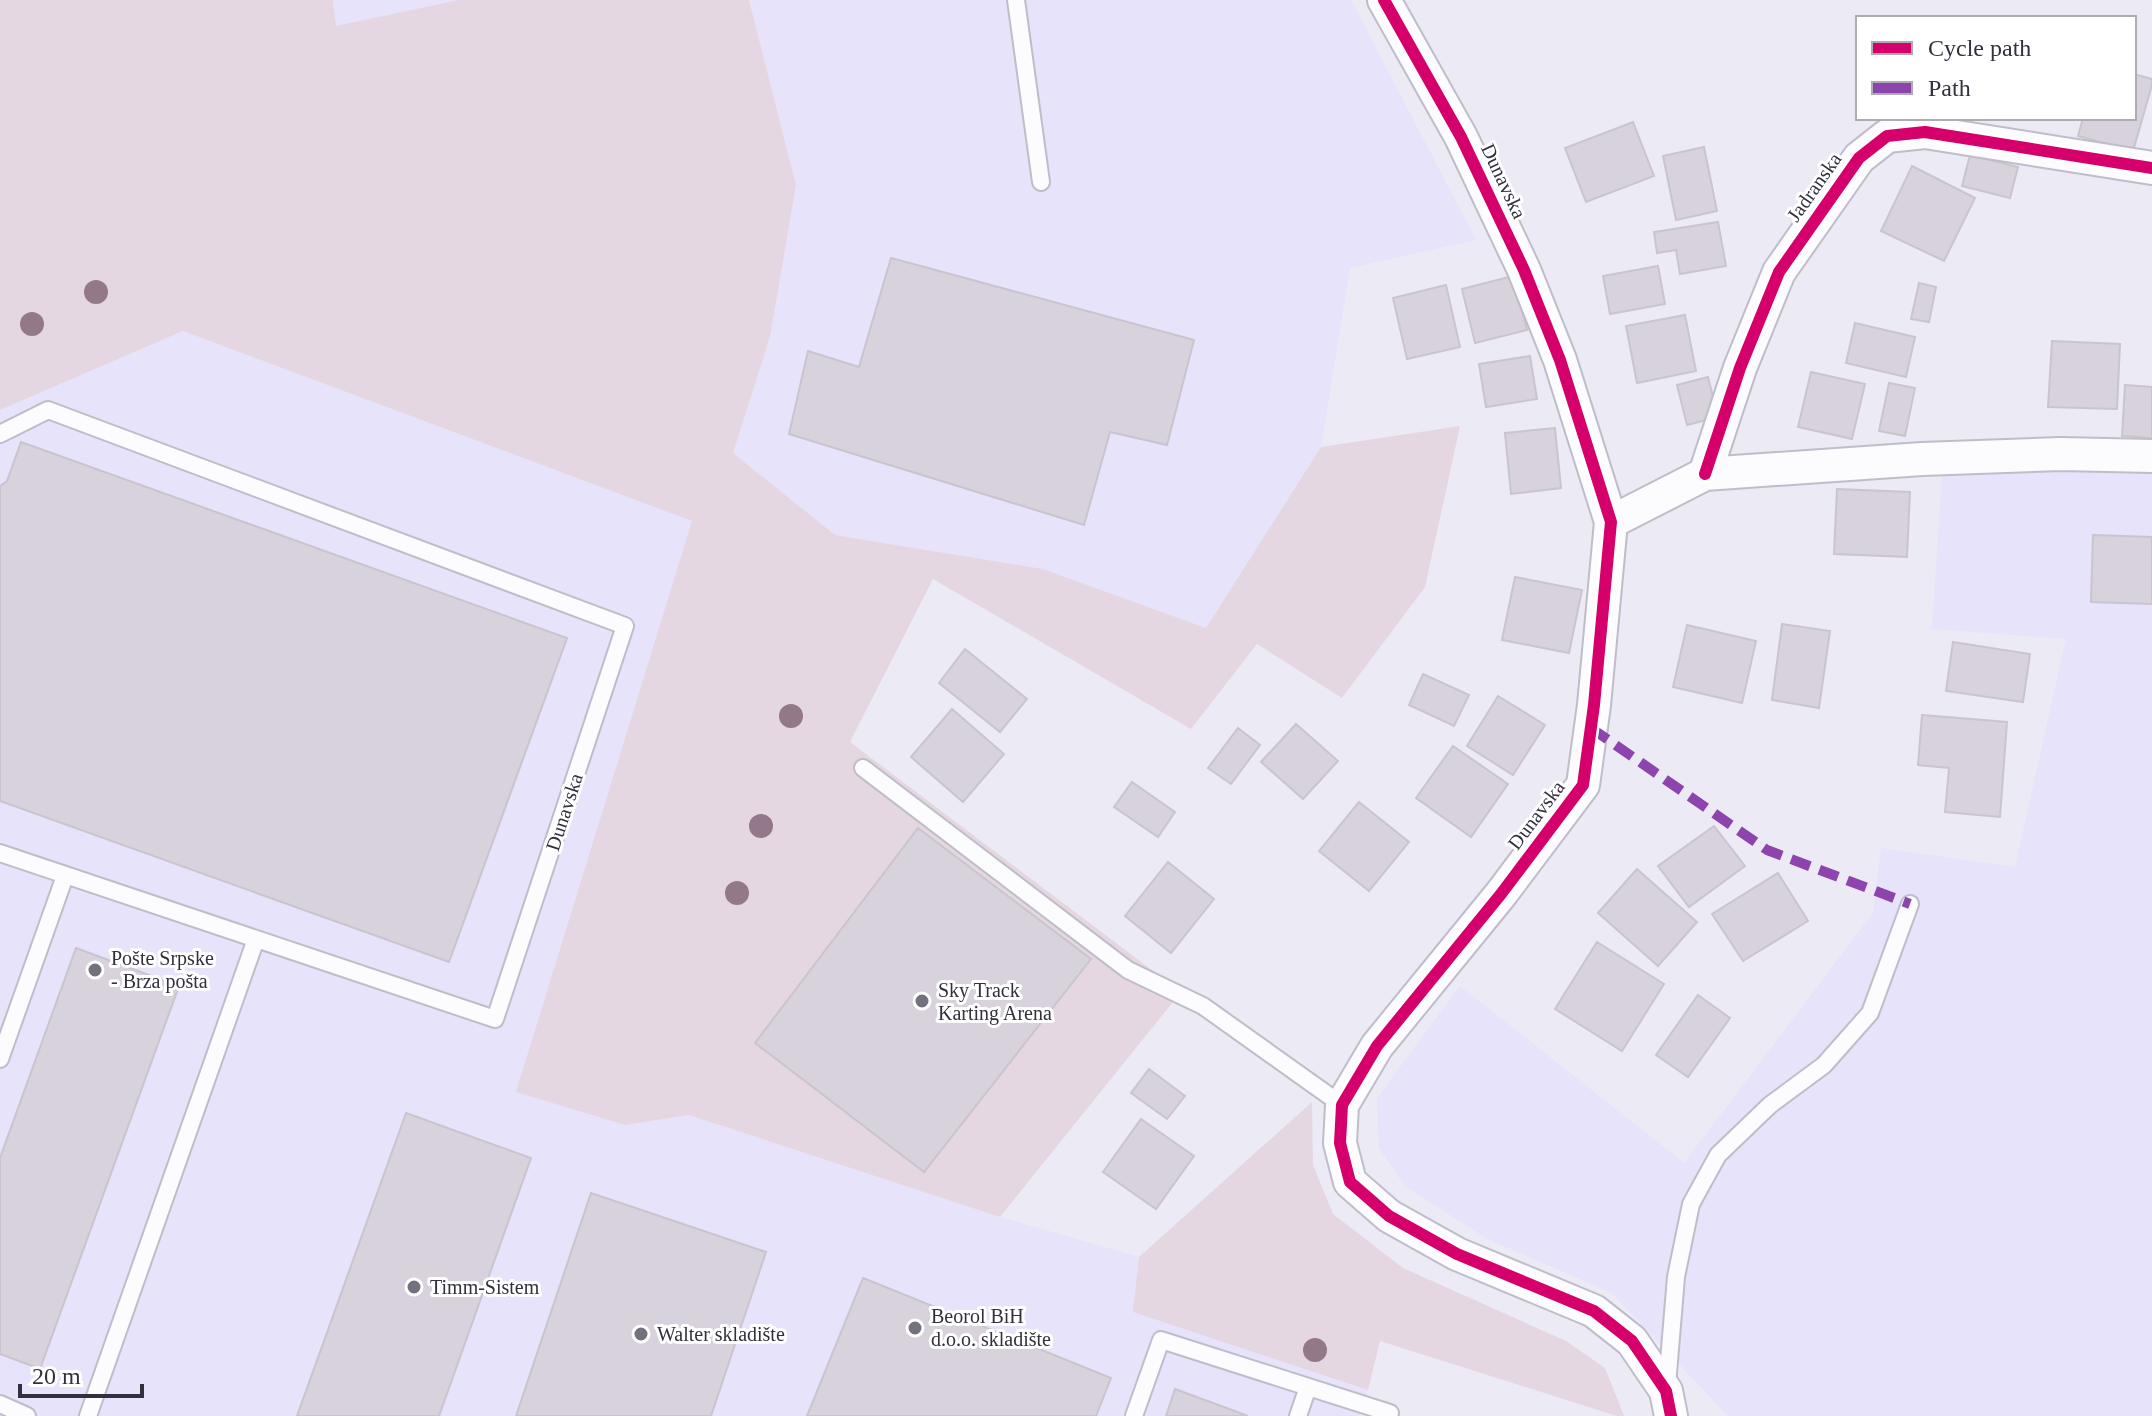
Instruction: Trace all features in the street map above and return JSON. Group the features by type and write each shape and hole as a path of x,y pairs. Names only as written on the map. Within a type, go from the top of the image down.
{"street":[{"name":"Dunavska","path":"1384,0 1461,137 1524,270 1560,360 1611,522 1594,705 1583,785 1501,894 1377,1046 1342,1105 1340,1143 1350,1182 1389,1216 1457,1254 1594,1311 1632,1341 1668,1404"},
{"name":"Jadranska","path":"1705,474 1740,368 1779,272 1859,158 1887,136 1925,132 2152,168"},
{"path":"1611,522 1705,474 1922,459 2061,454 2152,456"}],"lane":[{"path":"1016,0 1041,182"},
{"name":"Dunavska","path":"0,434 48,410 625,626 495,1019 0,853"},
{"path":"863,768 1128,970 1203,1006 1342,1105"},
{"path":"0,1059 65,876"},
{"path":"1668,1404 1676,1277 1691,1204 1718,1155 1770,1105 1824,1065 1870,1013 1910,904"},
{"path":"88,1416 256,939"},
{"path":"1134,1416 1161,1340 1390,1413"},
{"path":"1298,1416 1308,1387"},
{"path":"0,1404 27,1416"}],"shaded area":[{"path":"0,0 333,0 336,26 459,0 749,0 796,185 770,337 733,453 835,535 1043,569 1206,628 1321,447 1460,426 1425,587 1342,698 1257,644 1191,729 933,579 850,742 1181,992 1000,1217 689,1115 625,1125 516,1092 692,521 183,331 0,410"},
{"path":"333,0 464,0 335,28"},
{"path":"749,0 1351,0 1476,240 1350,268 1321,447 1206,628 1043,569 835,535 733,453 770,337 796,185"},
{"path":"183,331 693,521 517,1092 625,1125 689,1115 1000,1217 1139,1257 1134,1312 1368,1390 1359,1416 0,1416 0,410"},
{"path":"2152,457 2152,1416 1728,1416 1612,1293 1489,1240 1405,1186 1379,1148 1377,1098 1460,986 1684,1163 1873,913 1881,848 2015,867 2066,639 1932,629 1943,458"},
{"path":"1312,1102 1313,1165 1333,1214 1403,1268 1566,1341 1605,1368 1624,1416 1380,1341 1368,1390 1133,1312 1139,1257"}],"building":[{"path":"2136,75 2152,79 2133,151 2078,136 2082,120 2136,120"},
{"path":"1633,122 1654,176 1586,202 1565,148"},
{"path":"1704,147 1717,211 1676,220 1663,156"},
{"path":"1970,155 2018,167 2010,198 1962,186"},
{"path":"1912,166 1975,198 1944,261 1881,231"},
{"path":"1718,222 1726,266 1680,274 1676,250 1657,253 1654,232"},
{"path":"891,258 1194,340 1167,445 1110,432 1084,525 789,434 808,351 859,367"},
{"path":"1658,266 1665,304 1610,314 1603,276"},
{"path":"1513,276 1527,330 1475,343 1462,289"},
{"path":"1919,283 1936,287 1929,322 1911,319"},
{"path":"1446,285 1460,347 1407,359 1393,298"},
{"path":"1685,315 1696,371 1637,383 1626,326"},
{"path":"1855,323 1915,337 1906,377 1846,363"},
{"path":"2052,341 2120,344 2117,409 2048,407"},
{"path":"1530,356 1537,399 1486,407 1479,364"},
{"path":"1811,372 1865,384 1852,439 1798,427"},
{"path":"1708,377 1718,417 1687,425 1677,385"},
{"path":"1889,383 1915,388 1905,436 1879,431"},
{"path":"2125,385 2152,387 2152,438 2122,436"},
{"path":"1555,428 1561,488 1511,494 1505,433"},
{"path":"21,442 567,638 449,962 0,801 0,486 7,481"},
{"path":"1837,489 1910,492 1907,557 1834,554"},
{"path":"2093,535 2152,537 2152,604 2091,602"},
{"path":"1515,577 1582,590 1569,653 1502,640"},
{"path":"1782,624 1830,631 1819,708 1772,700"},
{"path":"1687,625 1756,641 1742,703 1673,687"},
{"path":"1953,642 2030,654 2023,702 1946,691"},
{"path":"965,649 1027,699 1000,732 939,683"},
{"path":"1423,674 1469,695 1454,726 1409,705"},
{"path":"1498,696 1545,725 1513,775 1467,746"},
{"path":"952,709 1004,754 963,802 911,757"},
{"path":"1922,715 2007,722 2000,817 1945,812 1949,768 1918,765"},
{"path":"1296,724 1338,761 1303,799 1261,762"},
{"path":"1238,728 1260,745 1231,784 1208,768"},
{"path":"1453,746 1508,784 1471,837 1416,798"},
{"path":"1132,782 1175,812 1158,837 1114,807"},
{"path":"1359,802 1409,842 1369,891 1319,851"},
{"path":"1714,826 1745,866 1689,907 1658,866"},
{"name":"Sky Track Karting Arena","path":"918,828 1091,959 924,1172 755,1043"},
{"path":"1168,862 1214,899 1171,953 1125,916"},
{"path":"1637,869 1697,922 1658,966 1598,913"},
{"path":"1778,873 1808,921 1743,961 1712,914"},
{"path":"1597,942 1664,984 1622,1051 1555,1009"},
{"path":"76,948 179,986 40,1369 0,1354 0,1158"},
{"path":"1698,995 1730,1018 1688,1077 1656,1055"},
{"path":"1149,1069 1185,1096 1167,1119 1131,1093"},
{"name":"Timm-Sistem","path":"406,1113 531,1158 439,1416 297,1416"},
{"path":"1141,1119 1194,1156 1156,1209 1103,1172"},
{"name":"Walter skladište","path":"591,1193 766,1252 711,1416 516,1416"},
{"name":"Beorol BiH d.o.o. skladište","path":"863,1278 1111,1378 1096,1416 807,1416"},
{"path":"1175,1389 1248,1416 1166,1416"}],"marked path":[{"path":"1591,728 1767,850 1910,904"}],"cycle path":[{"path":"1384,0 1461,137 1524,270 1560,360 1611,522 1594,705 1583,785 1501,894 1377,1046 1342,1105 1340,1143 1350,1182 1389,1216 1457,1254 1594,1311 1632,1341 1666,1391 1671,1416"},
{"path":"1705,474 1740,368 1779,272 1859,158 1887,136 1925,132 2152,168"}],"place":[{"name":"Pošte Srpske - Brza pošta","path":"95,970"},
{"name":"Sky Track Karting Arena","path":"922,1001"},
{"name":"Timm-Sistem","path":"414,1287"},
{"name":"Beorol BiH d.o.o. skladište","path":"915,1328"},
{"name":"Walter skladište","path":"641,1334"}]}
